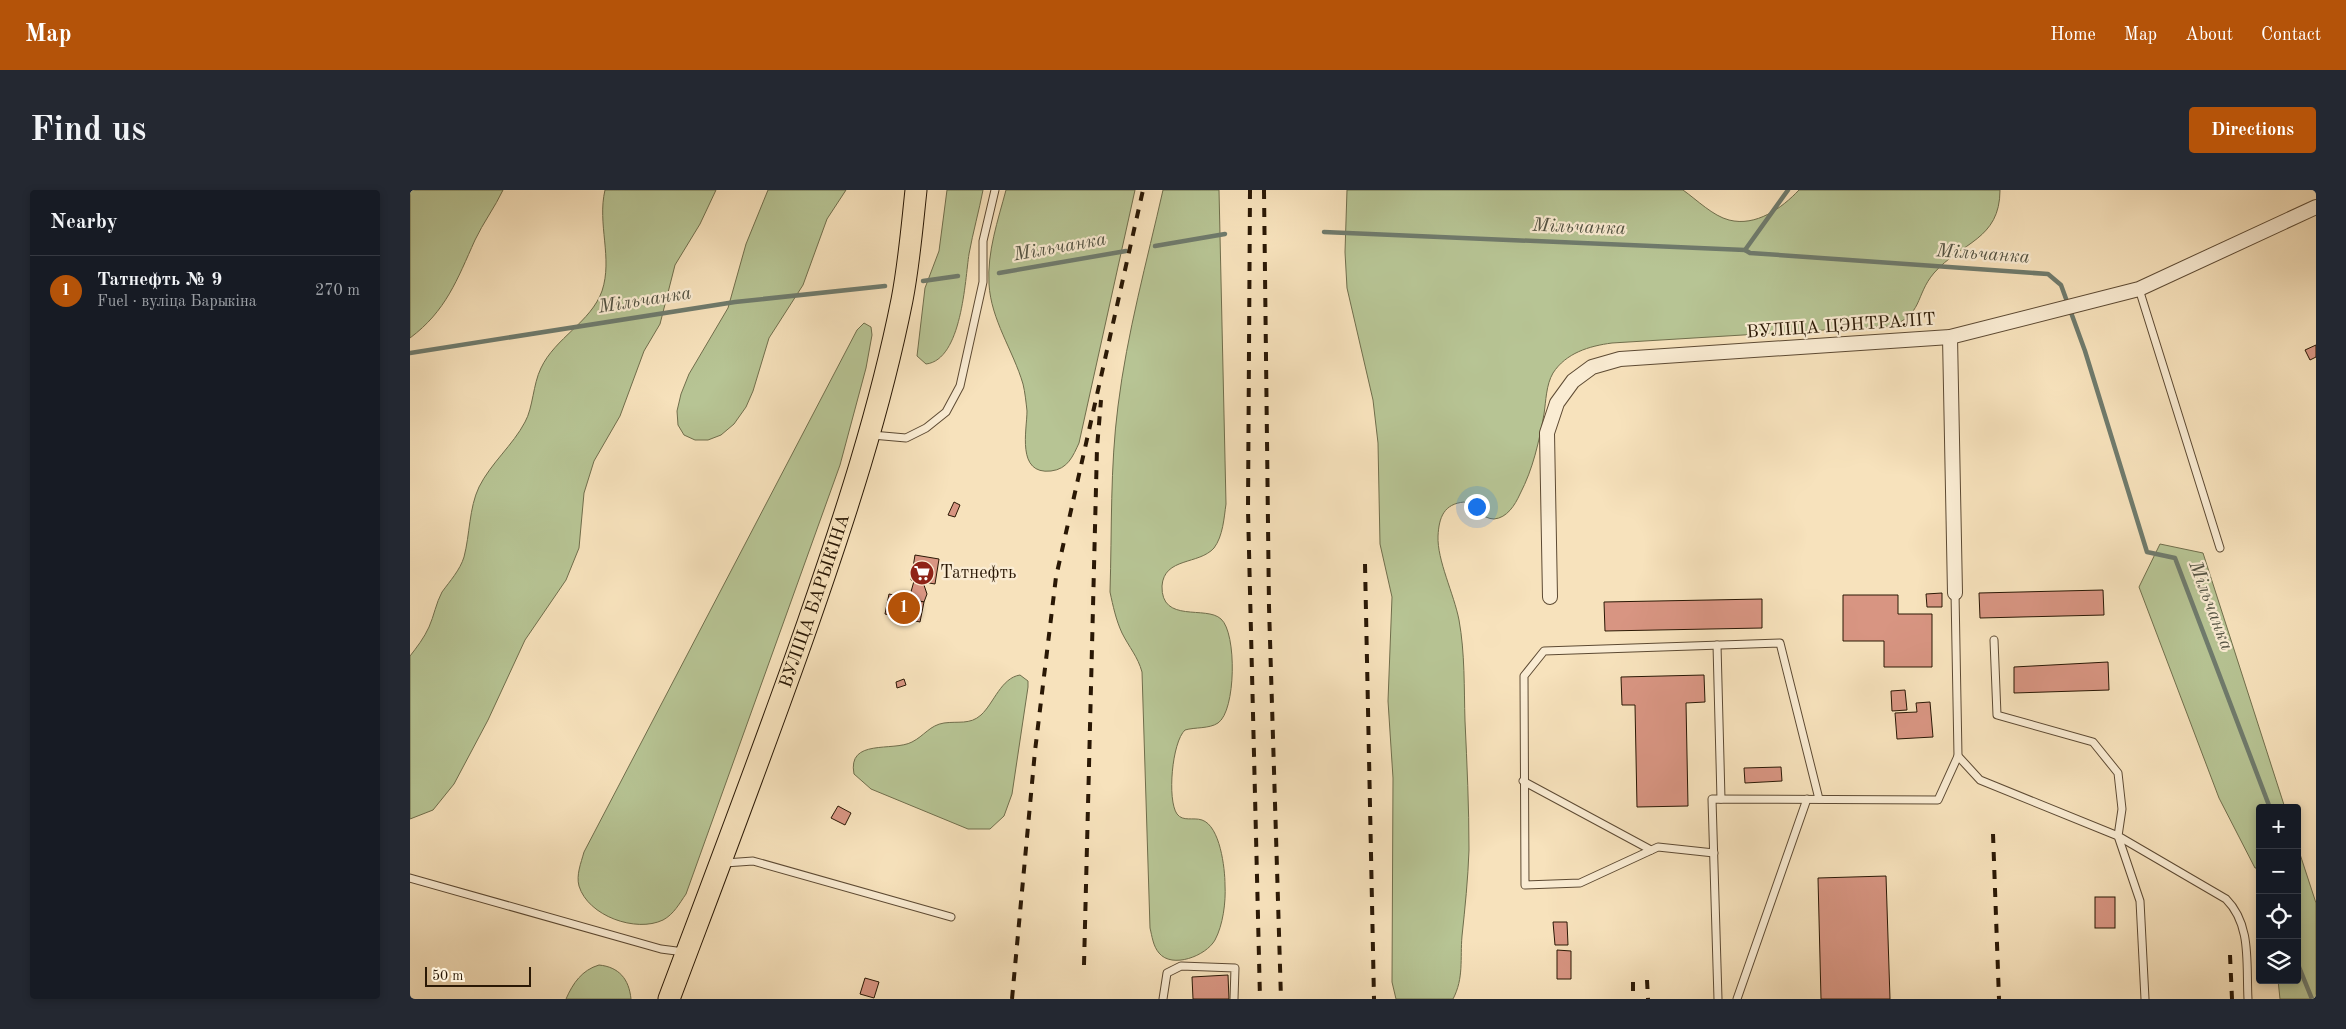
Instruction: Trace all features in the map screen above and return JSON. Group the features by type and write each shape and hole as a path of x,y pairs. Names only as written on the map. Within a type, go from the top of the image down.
{"main road":[{"name":"ВУЛІЦА БАРЫКІНА","path":"669,999 722,863 840,534 870,435 902,300 916,190"}],"street":[{"name":"ВУЛІЦА ЦЭНТРАЛІТ","path":"1550,597 1546,433 1557,403 1572,382 1592,367 1620,359 1950,337 2139,290 2316,206"},
{"path":"1950,337 1955,593"}],"lane":[{"path":"870,435 886,438 906,438 926,428 946,412 960,386 983,282 983,241 995,190"},
{"path":"2139,290 2220,548"},
{"path":"1718,999 1712,799 1938,800 1958,756 1955,593"},
{"path":"1994,640 1997,715 2093,742 2118,773 2122,809 2118,836 2140,901 2145,999"},
{"path":"1714,853 1658,847 1580,883 1525,885 1523,781 1524,676 1544,651 1780,643 1819,799"},
{"path":"1717,645 1722,799"},
{"path":"1958,756 1980,780 2118,836 2226,899 2236,910 2244,930 2248,999"},
{"path":"1523,781 1651,850"},
{"path":"1737,999 1807,800"},
{"path":"722,863 753,861 951,918"},
{"path":"410,878 661,948 686,952"},
{"path":"1163,999 1166,973 1181,966 1235,968 1234,999"}],"green space":[{"path":"410,190 503,190 478,234 442,306 410,338"},
{"path":"605,190 716,190 700,224 675,265 660,324 644,351 620,416 594,461 584,493 579,548 566,580 525,640 488,720 454,784 433,810 410,819 410,656 431,623 442,592 462,562 471,512 479,487 525,422 541,368 547,357 590,312 602,291 606,266 603,215"},
{"path":"768,190 846,190 827,219 803,285 769,338 753,391 746,407 734,424 721,435 708,440 695,440 684,435 678,425 677,411 681,394 689,374 728,308 746,244"},
{"path":"947,190 983,190 969,254 960,317 947,349 938,359 926,364 917,356 925,288 939,251"},
{"path":"1006,190 1135,190 1079,443 1066,465 1057,470 1040,470 1032,466 1028,459 1025,439 1027,411 1023,384 998,322 991,297 989,272 991,248"},
{"path":"1163,190 1219,190 1226,504 1221,532 1214,548 1200,557 1169,570 1164,577 1162,586 1164,598 1169,605 1176,609 1214,615 1221,619 1230,639 1232,655 1231,689 1224,716 1214,725 1185,730 1177,746 1174,758 1172,797 1174,807 1177,814 1182,818 1202,820 1213,830 1220,848 1225,885 1223,913 1215,940 1211,946 1197,955 1180,960 1165,958 1159,953 1154,944 1150,928 1142,672 1120,628 1110,592 1112,475 1118,406 1132,324"},
{"path":"1347,190 1683,190 1723,218 1749,221 1768,214 1785,203 1799,190 2000,190 1998,207 1993,220 1986,230 1934,273 1913,311 1901,322 1890,326 1612,343 1595,346 1564,360 1551,378 1532,465 1525,485 1510,510 1503,516 1494,519 1482,515 1464,502 1452,505 1441,517 1438,545 1457,610 1461,632 1469,818 1469,861 1461,968 1459,984 1453,999 1396,999 1392,982 1393,778 1388,701 1392,597 1380,544 1378,443 1373,400 1347,288 1345,252"},
{"path":"864,323 871,327 872,335 866,368 840,465 686,894 667,918 652,924 627,923 614,919 592,906 584,897 579,886 578,873 584,852 857,330"},
{"path":"2160,544 2203,553 2284,804 2256,804 2256,868 2219,798 2139,587"},
{"path":"1020,675 1028,681 1028,687 1012,794 1004,816 990,829 968,829 871,789 854,774 854,763 857,755 864,751 873,748 904,745 916,740 939,724 968,721 977,718 986,710 1008,681"},
{"path":"2301,857 2316,903 2316,999 2280,999 2278,984 2301,984"},
{"path":"599,965 612,968 622,975 628,986 631,999 566,999 579,978 588,970"}],"building":[{"path":"2316,345 2316,357 2310,360 2305,350"},
{"path":"954,502 960,505 955,517 948,515"},
{"path":"915,555 939,559 935,584 911,580"},
{"path":"914,581 923,582 927,594 924,602 909,599"},
{"path":"2103,590 2104,615 1980,618 1979,593"},
{"path":"1942,593 1942,607 1927,607 1926,594"},
{"path":"889,594 924,602 920,622 885,614"},
{"path":"1843,595 1898,595 1898,614 1932,614 1932,667 1884,667 1884,641 1843,641"},
{"path":"1762,599 1762,628 1605,631 1604,602"},
{"path":"2108,662 2109,690 2014,693 2014,667"},
{"path":"1704,675 1705,702 1686,703 1688,806 1637,807 1635,705 1622,705 1621,677"},
{"path":"904,679 906,685 897,688 896,682"},
{"path":"1905,690 1907,710 1892,711 1891,691"},
{"path":"1930,702 1933,737 1897,739 1895,713 1917,712 1916,703"},
{"path":"1781,767 1782,781 1745,783 1744,768"},
{"path":"838,806 851,813 845,825 831,818"},
{"path":"1886,876 1890,999 1821,999 1818,878"},
{"path":"2095,897 2115,897 2115,928 2095,928"},
{"path":"1553,922 1567,922 1568,945 1555,945"},
{"path":"1557,950 1571,951 1571,979 1557,979"},
{"path":"1228,975 1229,999 1193,999 1192,977"},
{"path":"865,978 879,982 874,998 860,994"}],"waterway":[{"path":"1745,250 1788,190"},
{"name":"Мільчанка","path":"1324,232 1745,250 1750,253 2048,274 2061,285 2085,351 2147,552 2175,558 2268,804"},
{"name":"Мільчанка","path":"1155,246 1225,234"},
{"name":"Мільчанка","path":"999,273 1126,251"},
{"name":"Мільчанка","path":"923,281 958,276"},
{"name":"Мільчанка","path":"410,353 735,302 885,286"},
{"name":"Мільчанка","path":"2301,972 2312,999"}],"railway":[{"path":"1012,999 1035,751 1056,577 1143,190"},
{"path":"1250,190 1248,510 1260,999"},
{"path":"1264,190 1269,607 1281,999"},
{"path":"1084,965 1097,448 1101,400"},
{"path":"1365,564 1374,999"},
{"path":"1993,834 1999,999"},
{"path":"2230,955 2232,999"},
{"path":"1647,980 1648,999"},
{"path":"1633,982 1633,999"}],"place":[{"name":"Татнефть","path":"922,573"},
{"name":"Татнефть № 9","path":"904,608"}]}
